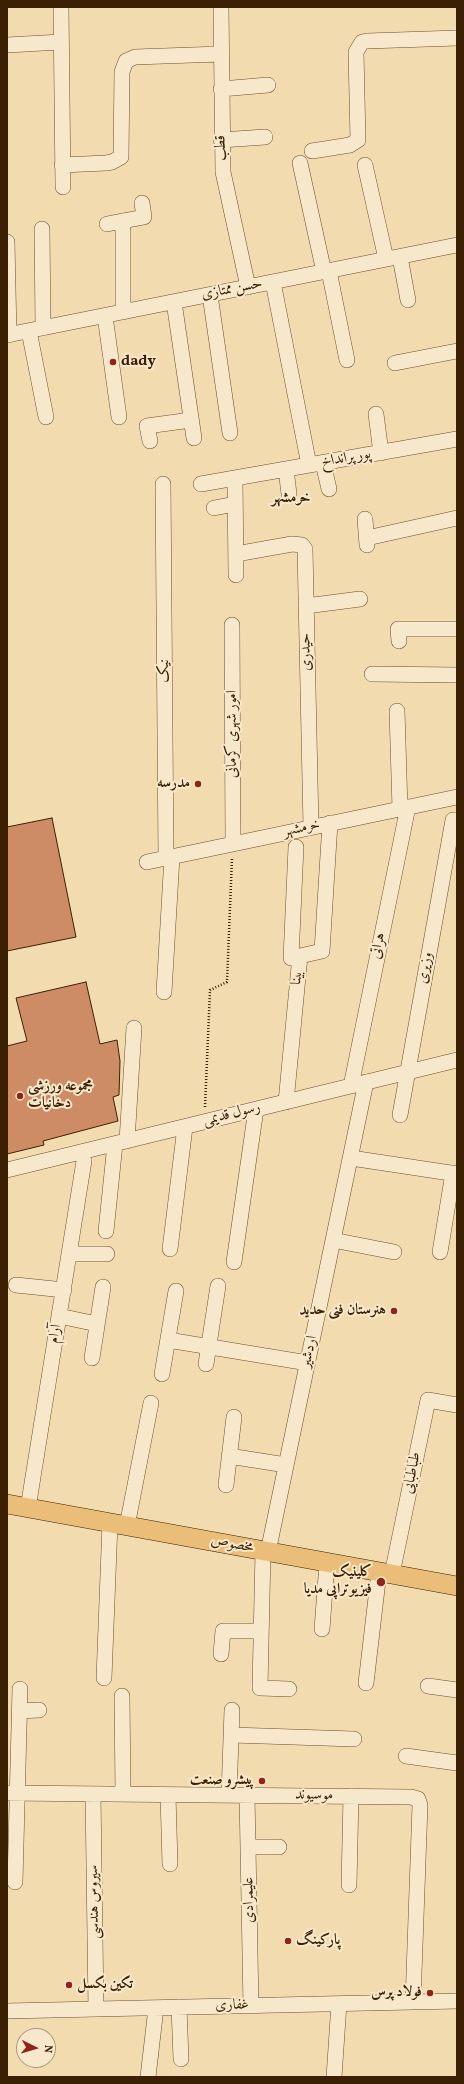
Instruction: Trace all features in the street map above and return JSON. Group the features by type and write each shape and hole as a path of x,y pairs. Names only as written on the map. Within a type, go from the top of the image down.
{"main road":[{"name":"مخصوص","path":"7,1504 457,1586"}],"street":[{"path":"60,7 63,187"},
{"name":"قطب","path":"221,7 221,140 225,188 248,287"},
{"path":"312,151 350,145 358,140 356,52 359,45 367,41 457,38"},
{"path":"7,45 61,42"},
{"path":"62,165 106,164 121,157 122,72 126,61 135,57 221,54"},
{"path":"221,89 268,85"},
{"path":"221,140 265,137"},
{"path":"300,163 347,360"},
{"path":"365,165 393,258 408,300"},
{"path":"107,224 144,217 142,203"},
{"path":"122,221 123,312"},
{"path":"42,229 36,330 46,417"},
{"path":"7,242 8,335"},
{"name":"حسن ممتازی","path":"8,335 457,245"},
{"path":"273,282 316,464 329,489"},
{"path":"210,295 230,433"},
{"path":"174,302 194,438"},
{"path":"105,316 119,417"},
{"path":"395,363 457,351"},
{"path":"376,414 380,453"},
{"path":"150,441 147,426 191,420"},
{"name":"پور پرانداخ","path":"201,484 457,440"},
{"path":"286,469 289,494"},
{"path":"235,478 236,575"},
{"name":"نیک","path":"163,484 169,857 164,992"},
{"path":"214,508 235,504"},
{"path":"366,519 367,541 457,518"},
{"name":"حیدری","path":"236,554 292,544 302,545 306,554 311,827"},
{"path":"306,606 360,598"},
{"name":"امور شهری کرمانی","path":"232,625 233,844"},
{"path":"399,640 398,629 457,630"},
{"path":"372,674 457,675"},
{"name":"هراتی","path":"351,1086 404,808 397,711"},
{"name":"خرمشهر","path":"147,862 457,796"},
{"name":"وزیری","path":"400,1115 453,820"},
{"name":"بینا","path":"286,1102 300,956 322,951 330,823"},
{"path":"296,846 291,958 300,956"},
{"path":"106,1231 121,1142 134,1028"},
{"name":"رسول قدیمی","path":"7,1170 457,1060"},
{"name":"اردشیر","path":"289,1689 260,1688 261,1631 266,1551 308,1363 366,1082"},
{"path":"234,1262 256,1109"},
{"path":"170,1250 186,1126"},
{"path":"351,1158 455,1173 440,1252"},
{"name":"آرام","path":"28,1508 84,1161"},
{"path":"333,1240 394,1252"},
{"path":"69,1254 107,1254"},
{"path":"16,1285 64,1290"},
{"path":"206,1364 218,1286"},
{"path":"92,1358 103,1287"},
{"path":"162,1374 176,1291"},
{"path":"60,1316 97,1324"},
{"path":"168,1340 308,1363"},
{"name":"طباطبایی","path":"386,1573 428,1400 457,1405"},
{"path":"104,1678 118,1525 151,1403"},
{"path":"226,1485 234,1417"},
{"path":"229,1456 286,1465"},
{"path":"322,1629 327,1563"},
{"path":"366,1683 386,1573"},
{"path":"221,1654 223,1631 261,1631"},
{"path":"428,1686 457,1690"},
{"path":"15,1882 11,1793 20,1689"},
{"path":"122,1696 123,1794"},
{"path":"19,1711 39,1710"},
{"path":"229,1795 232,1710"},
{"path":"232,1735 354,1739"},
{"path":"406,1756 457,1763"},
{"name":"موسیوند","path":"11,1793 351,1796 411,1797 418,1799 420,1805 413,2002"},
{"name":"سیروس هندسی","path":"93,1794 96,2009"},
{"path":"168,1795 170,1864"},
{"name":"علیمرادی","path":"247,1795 251,2006"},
{"path":"349,1885 351,1796"},
{"path":"249,1847 279,1847"},
{"name":"غفاری","path":"7,2011 457,2001"},
{"path":"334,2077 339,2004"},
{"path":"179,2007 181,2059"},
{"path":"148,2077 156,2008"}],"path":[{"path":"204,1122 210,990 227,982 233,844"}],"building":[{"path":"52,818 76,937 7,951 7,827"},
{"path":"86,982 100,1044 117,1040 120,1061 119,1095 113,1097 118,1121 43,1141 44,1145 7,1154 7,1046 27,1041 16,998"}],"place":[{"name":"dady","path":"113,362"},
{"name":"مدرسه","path":"198,784"},
{"name":"مجموعه ورزشی دخانیات","path":"20,1096"},
{"name":"هنرستان فنی حدید","path":"394,1311"},
{"name":"کلینیک فیزیوتراپی مدیا","path":"381,1582"},
{"name":"پیشرو صنعت","path":"262,1781"},
{"name":"پارکینگ","path":"288,1941"},
{"name":"تکین بکسل","path":"69,1985"},
{"name":"فولاد پرس","path":"430,1993"}],"district":[{"name":"خرمشهر","path":"291,499"}]}
